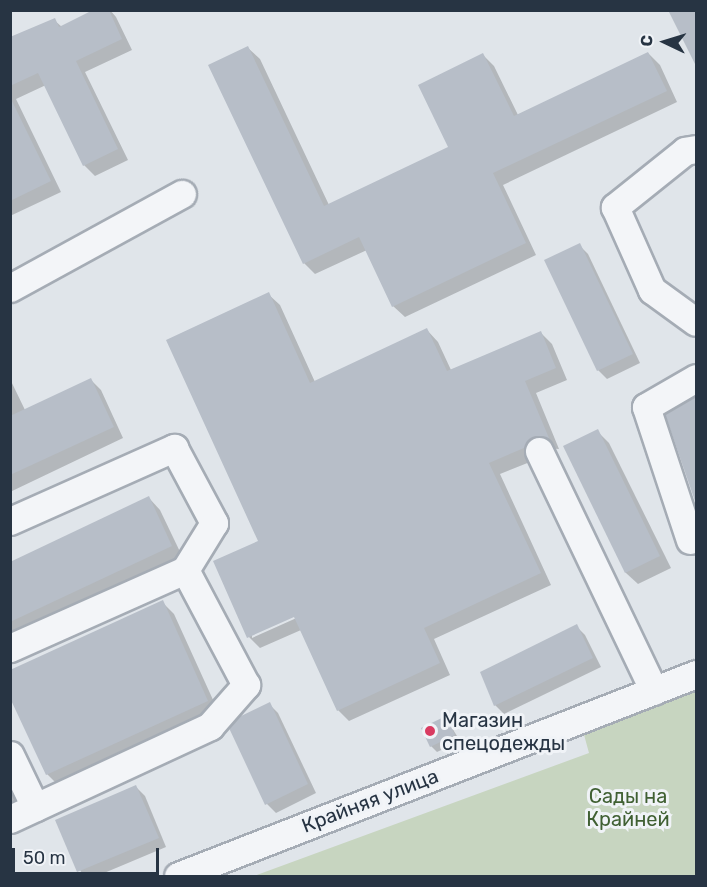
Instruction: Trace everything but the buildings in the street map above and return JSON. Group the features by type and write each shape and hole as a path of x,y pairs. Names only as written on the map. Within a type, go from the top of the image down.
{"street":[{"path":"696,149 685,150 615,207 652,290 696,322"},
{"path":"10,288 182,194"},
{"path":"690,540 646,407 696,378"},
{"path":"10,521 174,448 214,523 185,570 10,648"},
{"path":"539,451 654,690"},
{"path":"10,819 210,726 246,685 185,570"},
{"name":"Крайняя улица","path":"178,876 696,674"},
{"path":"10,755 35,807"}],"green space":[{"name":"Сады на Крайней","path":"696,686 696,876 254,876 589,753 583,731"}],"place":[{"name":"Магазин спецодежды","path":"430,731"}]}
